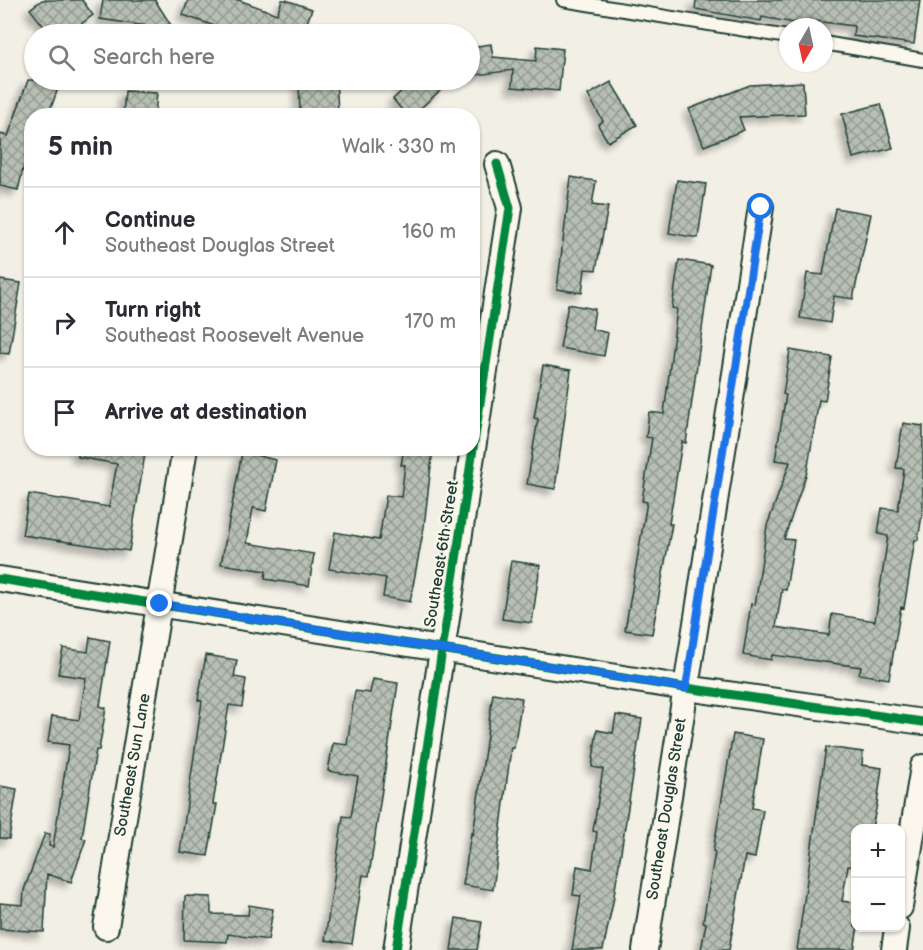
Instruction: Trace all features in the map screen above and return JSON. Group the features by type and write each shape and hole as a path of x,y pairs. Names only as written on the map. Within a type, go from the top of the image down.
{"street":[{"name":"Southeast 6th Street","path":"480,406 510,208 497,164"},
{"name":"Southeast Douglas Street","path":"645,950 761,207"},
{"name":"Southeast Sun Lane","path":"106,927 184,456"},
{"name":"Southeast 6th Street","path":"396,950 472,456"},
{"path":"0,579 686,688 923,722"},
{"path":"905,891 916,855 923,767"},
{"path":"894,950 896,932"}],"lane":[{"path":"563,0 779,36"},
{"path":"833,45 923,60"}],"building":[{"path":"42,0 82,0 93,15 81,24 42,24 30,9"},
{"path":"103,0 155,0 170,24 134,24 100,19"},
{"path":"188,0 239,0 277,14 282,0 312,9 307,24 209,24 183,15"},
{"path":"696,0 920,0 914,44 853,36 854,26 833,23 833,18 779,18 779,20 762,17 761,21 695,9"},
{"path":"491,44 493,57 536,61 537,46 563,49 559,91 512,87 513,70 480,75 480,46"},
{"path":"611,82 637,125 608,142 598,125 603,121 588,95"},
{"path":"803,82 805,114 739,117 744,130 704,146 689,109 750,85"},
{"path":"24,90 57,90 51,108 24,108 24,166 18,190 0,186 0,134 8,136"},
{"path":"299,90 337,90 338,108 300,108"},
{"path":"403,90 441,90 421,108 400,108 393,99"},
{"path":"125,91 157,93 156,108 124,108"},
{"path":"881,104 893,148 853,158 842,114"},
{"path":"571,177 596,181 592,205 608,207 596,270 585,269 582,293 557,289"},
{"path":"677,180 706,184 698,238 669,233"},
{"path":"835,208 871,214 853,299 834,296 830,323 800,318 807,273 823,275"},
{"path":"679,260 711,265 686,443 682,442 669,524 672,524 652,634 625,630 647,502 642,501 652,438 646,437 649,412 664,414 677,309 672,308"},
{"path":"0,280 21,283 9,354 0,353"},
{"path":"568,304 595,309 592,329 608,333 604,356 560,348"},
{"path":"790,350 832,357 825,401 819,400 807,472 784,539 794,540 786,590 782,589 776,627 829,635 832,614 875,621 888,536 878,534 882,508 898,510 904,469 896,468 903,423 923,426 923,509 918,540 915,540 904,608 901,607 889,679 859,674 861,667 772,655 771,660 743,655 751,604 755,605 767,526 790,462 775,460 786,395 783,394"},
{"path":"543,365 571,370 555,489 527,484 538,419 534,418"},
{"path":"145,456 129,551 22,535 29,494 109,507 117,464 78,457"},
{"path":"241,456 259,456 276,460 266,511 253,508 247,543 314,554 309,586 265,579 266,571 221,564"},
{"path":"403,456 432,456 424,527 410,602 383,597 386,578 329,569 335,532 379,540 386,495 401,497 405,465 401,465"},
{"path":"511,561 540,565 532,623 502,619"},
{"path":"90,637 110,641 100,706 106,708 99,750 96,750 82,838 86,839 71,882 47,874 44,932 0,929 0,903 23,905 24,890 45,833 50,834 49,846 53,847 69,745 48,742 52,716 79,720 86,678 58,674 63,648 88,652"},
{"path":"206,655 237,660 234,677 246,679 242,707 229,705 213,804 217,804 208,856 180,852 202,701 198,700"},
{"path":"373,679 398,683 369,876 363,875 352,944 325,940 343,816 351,817 358,776 328,771 333,743 347,745 355,691 370,693"},
{"path":"493,693 522,698 514,748 511,748 493,890 463,885 471,833 473,834"},
{"path":"616,715 642,719 613,902 603,950 572,950 581,896 573,895 577,866 592,869 597,832 593,831 603,769 592,767 597,730 613,733"},
{"path":"733,734 763,739 752,808 763,810 755,858 745,856 729,950 701,950 706,923 703,922 715,852 713,851"},
{"path":"826,747 863,752 862,765 882,768 873,824 851,824 851,866 848,866 842,901 851,902 851,932 857,932 854,950 797,950"},
{"path":"0,786 17,789 9,839 0,838"},
{"path":"185,896 211,897 211,914 248,915 249,905 273,909 268,940 228,934 227,942 184,940"},
{"path":"456,918 482,922 477,950 451,950"}],"cycle path":[{"path":"480,403 510,208 497,164"},
{"path":"396,950 472,456"},
{"path":"0,579 686,688 923,722"}],"route":[{"path":"160,604 686,688 761,207"}]}
